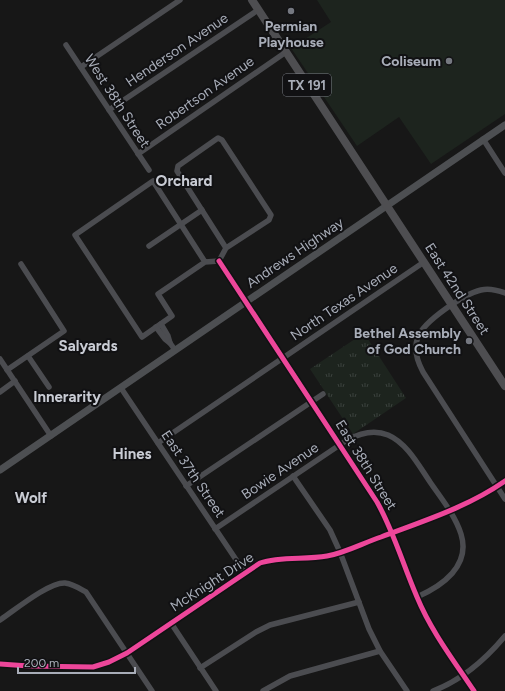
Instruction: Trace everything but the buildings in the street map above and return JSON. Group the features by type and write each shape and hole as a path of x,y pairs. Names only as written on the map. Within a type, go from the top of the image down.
{"highway":[{"name":"TX 191","path":"252,0 387,206"},
{"name":"East 42nd Street","path":"387,206 505,386"}],"main road":[{"name":"Andrews Highway","path":"0,470 505,125"}],"street":[{"path":"80,67 180,0"},
{"name":"Henderson Avenue","path":"109,110 258,10"},
{"name":"West 38th Street","path":"66,45 148,170"},
{"name":"Robertson Avenue","path":"138,154 286,52"},
{"path":"219,261 226,248 270,220 271,215 222,140 218,138 178,166 177,171 226,248"},
{"path":"484,139 505,173"},
{"path":"205,262 153,181 74,235 142,337 172,316 158,294 205,262 219,261"},
{"path":"149,246 202,210"},
{"path":"219,261 246,302"},
{"name":"North Texas Avenue","path":"158,443 424,262"},
{"path":"7,370 64,331 21,264"},
{"path":"505,293 494,290 483,290 470,294 428,322 420,332 415,348 417,360 438,397 505,499"},
{"name":"East 38th Street","path":"246,302 377,502 392,532 417,597 431,626 474,691"},
{"path":"158,325 168,336 170,343 175,350"},
{"path":"28,356 49,387"},
{"path":"0,359 51,436"},
{"path":"0,392 15,381"},
{"name":"East 37th Street","path":"121,388 245,573"},
{"path":"186,486 323,394"},
{"name":"Bowie Avenue","path":"215,529 353,436 373,432 383,433 395,438 408,451 449,510 461,535 463,548 460,561 451,576 417,597"},
{"path":"293,476 330,530 340,552 369,629 380,651 407,691"},
{"name":"McKnight Drive","path":"0,664 88,667 101,665 127,653 255,566 266,561 317,558 340,552 449,510 483,495 505,481"},
{"path":"0,620 56,584 72,584 86,592 152,691"},
{"path":"200,668 270,625 359,602"},
{"path":"171,623 216,691"},
{"path":"432,691 463,675 484,659 505,636"},
{"path":"263,691 290,676 380,651"}],"green space":[{"path":"317,0 505,0 505,114 431,164 399,117 357,146 291,48 331,22"},
{"path":"364,333 406,398 353,434 310,369"}],"cycle path":[{"path":"219,261 377,502 429,622 443,646 474,691"},
{"path":"0,664 93,667 109,662 127,653 260,563 276,560 319,557 340,553 461,506 505,481"}],"place":[{"name":"Permian Playhouse","path":"291,11"},
{"name":"Coliseum","path":"449,61"},
{"name":"Bethel Assembly of God Church","path":"469,341"}],"district":[{"name":"Orchard","path":"184,181"},
{"name":"Salyards","path":"88,346"},
{"name":"Innerarity","path":"67,397"},
{"name":"Hines","path":"132,454"},
{"name":"Wolf","path":"31,498"}]}
